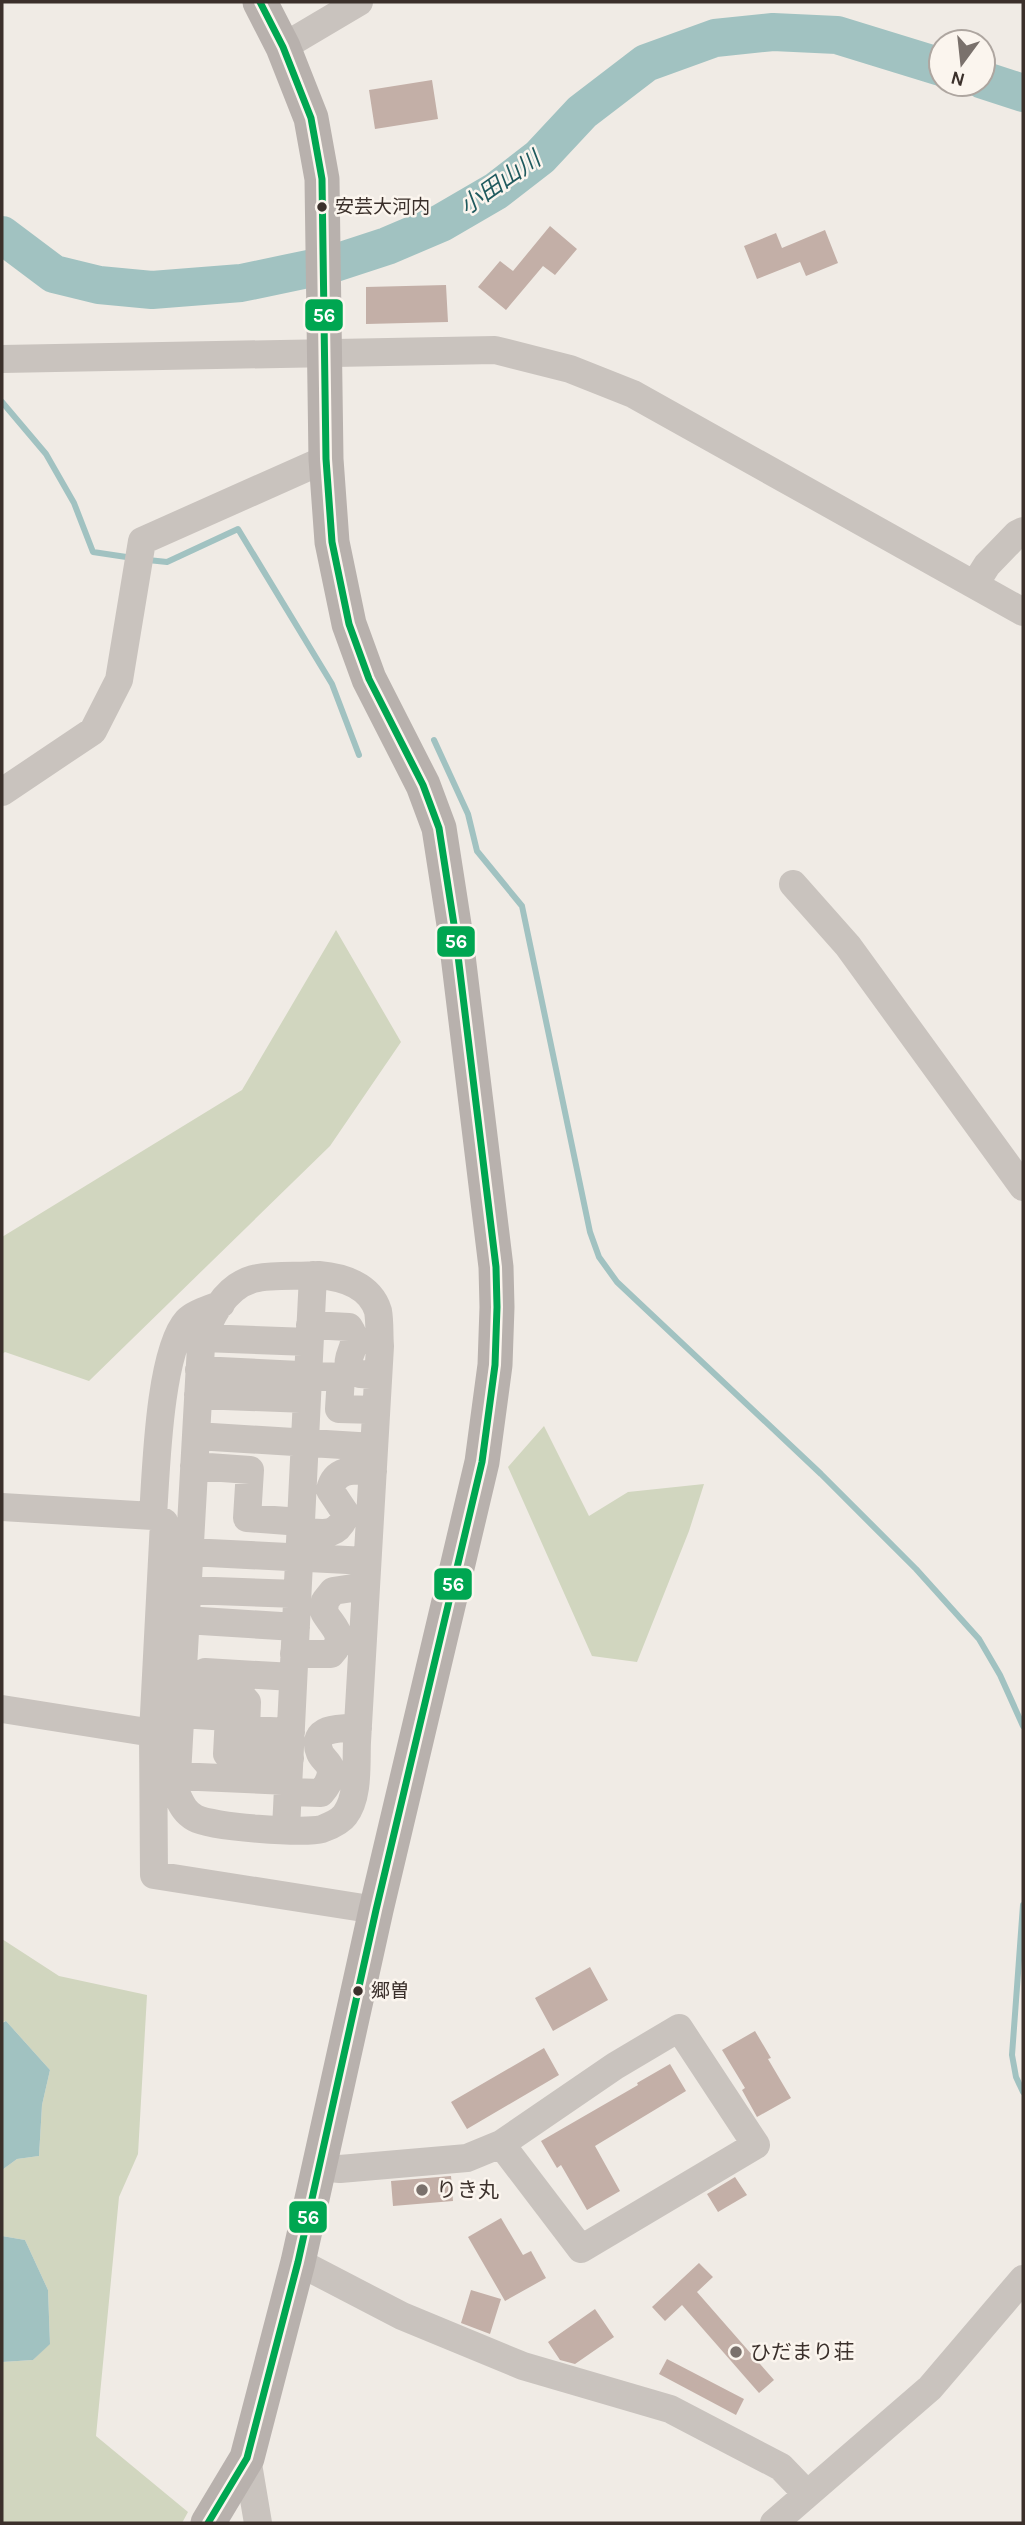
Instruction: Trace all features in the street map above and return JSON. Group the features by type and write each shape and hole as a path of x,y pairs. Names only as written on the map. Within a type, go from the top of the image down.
{"main road":[{"path":"208,2523 247,2458 298,2262 376,1910 482,1462 493,1391 497,1307 496,1267 485,1169 439,828 423,785 369,679 349,624 332,542 326,459 322,179 311,118 284,47 260,2"}],"street":[{"path":"284,47 359,2"},
{"path":"2,359 495,350 570,369 633,394 1023,612"},
{"path":"2,792 93,731 119,680 142,541 326,459"},
{"path":"975,584 987,565 1023,531"},
{"path":"793,884 848,946 1023,1186"},
{"path":"286,1829 313,1275"},
{"path":"313,1275 339,1276 352,1282 365,1292 378,1310 380,1346 354,1786 351,1804 345,1815 320,1830 209,1824 193,1817 183,1807 176,1793 195,1436 203,1338 209,1319 221,1304 240,1284 254,1279 313,1275"},
{"path":"153,1516 161,1411 176,1338 188,1319 221,1304"},
{"path":"203,1338 310,1334 349,1327 355,1343 348,1358 351,1370 360,1374 378,1375"},
{"path":"199,1382 307,1387 341,1377 339,1409 376,1410"},
{"path":"195,1436 304,1443 373,1459"},
{"path":"189,1552 336,1531 346,1514 344,1507 330,1490 332,1480 339,1474 354,1470 373,1459"},
{"path":"194,1466 250,1469 247,1518 300,1537 367,1574"},
{"path":"2,1507 153,1516 164,1522 153,1733 154,1875 376,1910"},
{"path":"185,1620 295,1653 331,1654 338,1647 339,1635 324,1612 325,1601 333,1591 367,1574"},
{"path":"187,1590 297,1594"},
{"path":"181,1691 295,1653"},
{"path":"181,1691 229,1717 227,1754 289,1766 321,1793 327,1786 330,1767 319,1751 320,1739 324,1732 332,1728 358,1728"},
{"path":"2,1709 153,1733"},
{"path":"176,1776 289,1766"},
{"path":"318,2167 340,2169 467,2158 501,2144 615,2066 679,2028 756,2145 581,2249 501,2144"},
{"path":"298,2262 402,2316 523,2367 670,2409 781,2467 807,2494"},
{"path":"774,2523 930,2388 1023,2279"},
{"path":"247,2458 258,2523"}],"green space":[{"path":"336,930 401,1042 330,1146 89,1381 5,1352 2,1354 2,1237 242,1090"},
{"path":"544,1426 589,1516 628,1492 704,1484 689,1531 637,1662 592,1656 508,1467"},
{"path":"2,1939 59,1976 147,1995 138,2154 119,2197 96,2436 188,2512 182,2523 2,2523 2,2362 33,2360 50,2343 48,2290 25,2240 2,2236 2,2170 17,2159 39,2156 42,2105 50,2070 6,2021 2,2022"}],"water":[{"path":"6,2021 50,2070 42,2105 39,2156 17,2159 2,2170 2,2023"},
{"path":"2,2236 25,2240 48,2290 50,2344 33,2360 2,2362"}],"building":[{"path":"432,80 438,119 375,129 369,90"},
{"path":"550,226 577,249 555,275 543,266 506,310 478,287 500,261 513,271"},
{"path":"825,230 838,263 806,276 800,262 757,279 744,246 776,233 782,248"},
{"path":"446,285 448,322 366,324 366,287"},
{"path":"590,1967 608,2000 553,2031 535,1998"},
{"path":"755,2031 791,2098 757,2117 742,2090 745,2088 722,2050"},
{"path":"544,2048 559,2075 467,2129 451,2102"},
{"path":"670,2064 686,2091 595,2146 620,2191 587,2210 561,2165 557,2168 541,2141"},
{"name":"りき丸","path":"451,2176 453,2201 393,2206 391,2181"},
{"path":"735,2177 747,2195 718,2212 707,2194"},
{"path":"501,2218 523,2255 531,2251 546,2278 505,2301 468,2237"},
{"path":"699,2263 713,2277 697,2292 774,2380 759,2393 682,2305 665,2321 652,2307"},
{"path":"471,2290 501,2299 490,2334 461,2323"},
{"path":"595,2309 614,2337 575,2364 560,2360 548,2342"},
{"path":"667,2359 744,2399 736,2415 659,2374"}],"waterway":[{"name":"小田山川","path":"2,235 54,274 99,285 152,290 241,283 332,264 387,246 441,223 496,191 540,157 582,112 646,63 715,38 773,32 837,35 927,63"},
{"name":"小田山川","path":"997,85 1023,93"},
{"path":"2,402 46,454 74,503 93,552 133,558"},
{"path":"148,560 167,562 238,529 332,684 359,755"},
{"path":"434,740 468,814 477,851 522,906 590,1232 599,1257 617,1282 821,1474 916,1569 979,1639 1000,1675 1023,1726"},
{"path":"1023,1905 1012,2055 1016,2077 1023,2092"}],"transit line":[{"name":"56","path":"208,2523 247,2458 298,2262 376,1910 482,1462 495,1365 497,1307 496,1267 455,931 439,828 423,785 369,679 349,624 332,542 326,459 322,179 311,118 283,47 260,2"}],"place":[{"name":"安芸大河内","path":"322,207"},
{"name":"郷曽","path":"358,1991"},
{"name":"りき丸","path":"422,2190"},
{"name":"ひだまり荘","path":"736,2352"}]}
